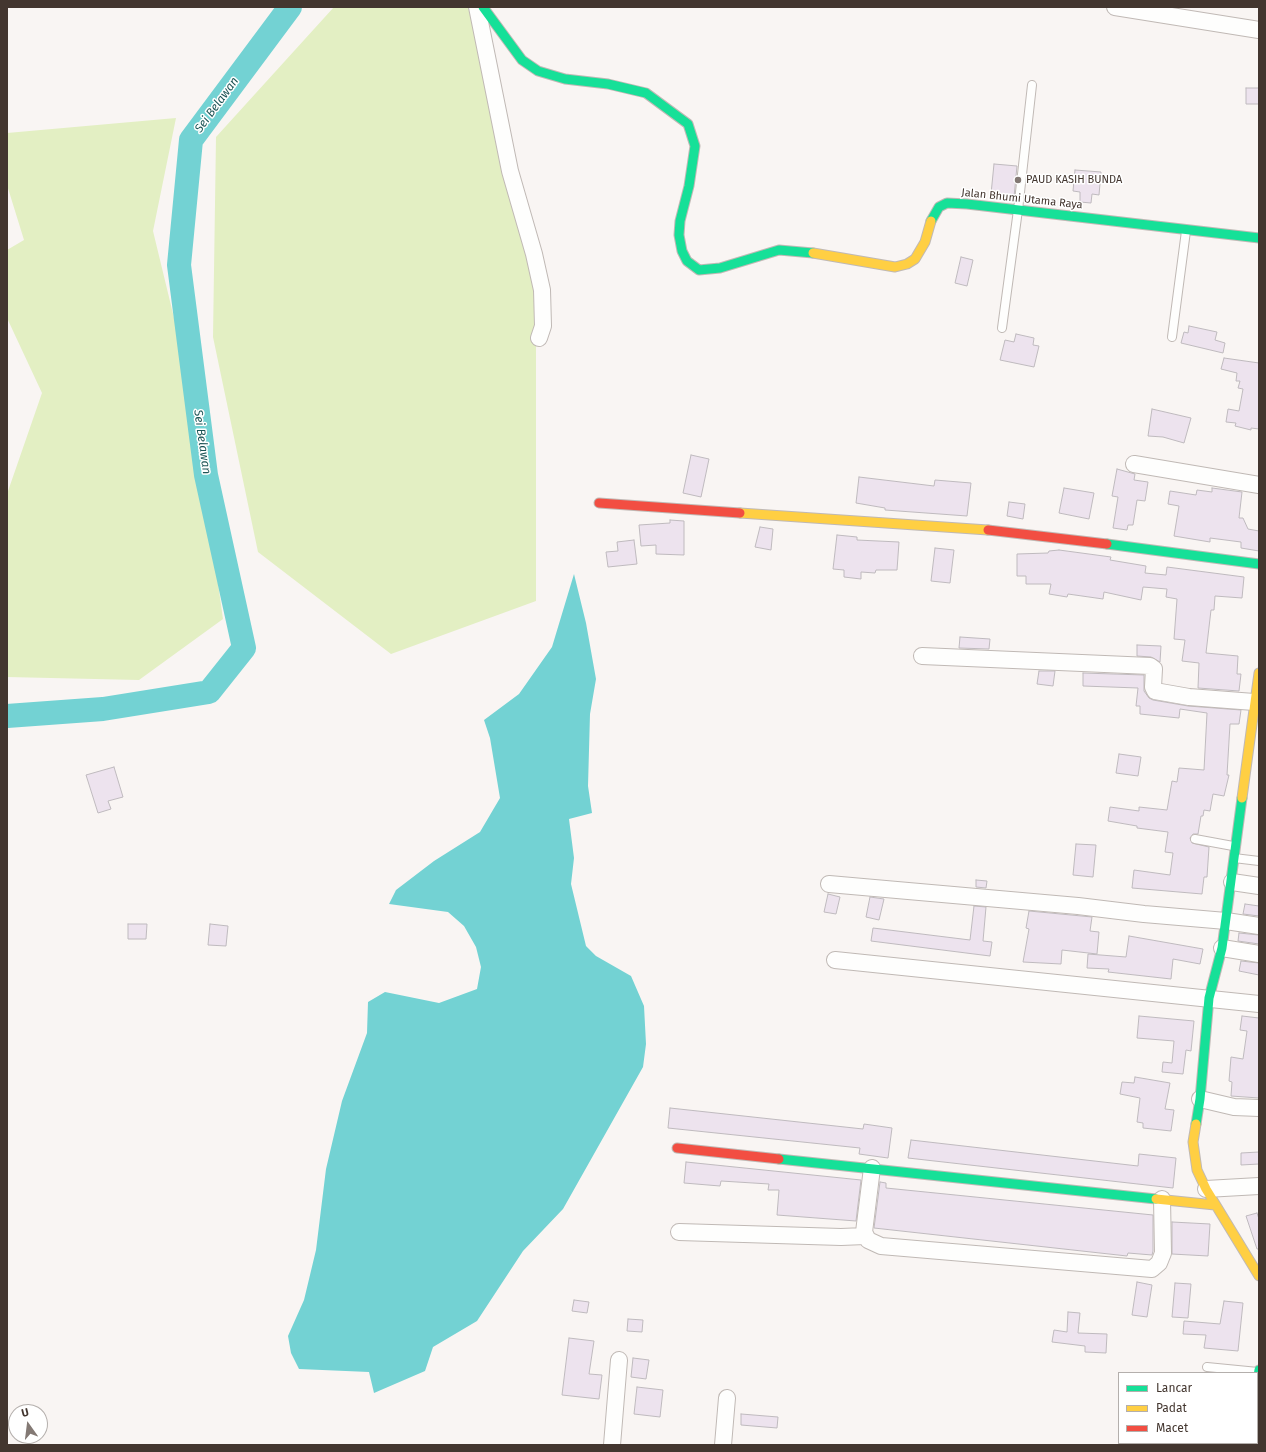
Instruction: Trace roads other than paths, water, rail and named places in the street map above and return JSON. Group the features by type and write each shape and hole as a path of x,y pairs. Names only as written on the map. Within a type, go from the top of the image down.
{"street":[{"path":"477,7 510,171 534,254 542,290 542,326 539,338"},
{"name":"Jalan Bhumi Utama Raya","path":"483,7 522,60 538,71 565,79 608,84 646,93 688,124 695,146 689,186 680,220 679,236 682,251 687,261 699,270 720,268 779,250 799,251 895,267 907,264 915,259 925,242 930,222 939,207 943,205 967,204 1187,228 1259,238"},
{"path":"1115,7 1259,30"},
{"path":"1134,464 1259,485"},
{"path":"599,503 1007,531 1259,564"},
{"path":"922,656 1150,666 1154,669 1153,687 1155,691 1189,697 1254,702"},
{"path":"1259,673 1254,702 1254,750 1234,847 1232,882 1222,948 1209,998 1200,1099 1193,1142 1197,1170 1206,1189 1259,1276"},
{"path":"1232,882 1259,886"},
{"path":"830,884 1078,906 1144,914 1226,921 1259,926"},
{"path":"1222,948 1259,954"},
{"path":"835,960 1259,1004"},
{"path":"1200,1099 1234,1107 1259,1108"},
{"path":"677,1148 1215,1205"},
{"path":"872,1168 864,1227 865,1236 871,1242 881,1246 1152,1269 1159,1263 1163,1253 1162,1199"},
{"path":"1206,1189 1259,1186"},
{"path":"679,1232 841,1237 865,1236"},
{"path":"612,1445 619,1360"},
{"path":"723,1445 727,1398"}],"lane":[{"path":"1002,328 1018,210 1032,85"},
{"path":"1172,337 1187,228"},
{"path":"1195,839 1234,847"},
{"path":"1234,858 1259,861"},
{"path":"1207,1367 1259,1371"}],"water":[{"path":"574,574 586,623 596,679 590,714 588,786 592,813 569,819 574,858 571,884 586,946 596,956 631,976 644,1006 646,1044 643,1067 563,1209 523,1251 477,1321 433,1347 425,1371 374,1393 369,1372 299,1369 291,1353 288,1336 304,1300 316,1250 326,1169 342,1101 367,1033 368,1002 385,992 439,1003 477,989 481,967 476,947 464,926 448,912 389,904 396,890 434,861 480,832 500,798 490,738 484,720 519,694 552,647"}],"waterway":[{"name":"Sei Belawan","path":"7,716 103,709 209,692 244,648 206,475 179,265 191,140 290,7"}],"place":[{"name":"PAUD KASIH BUNDA","path":"1018,180"}]}
